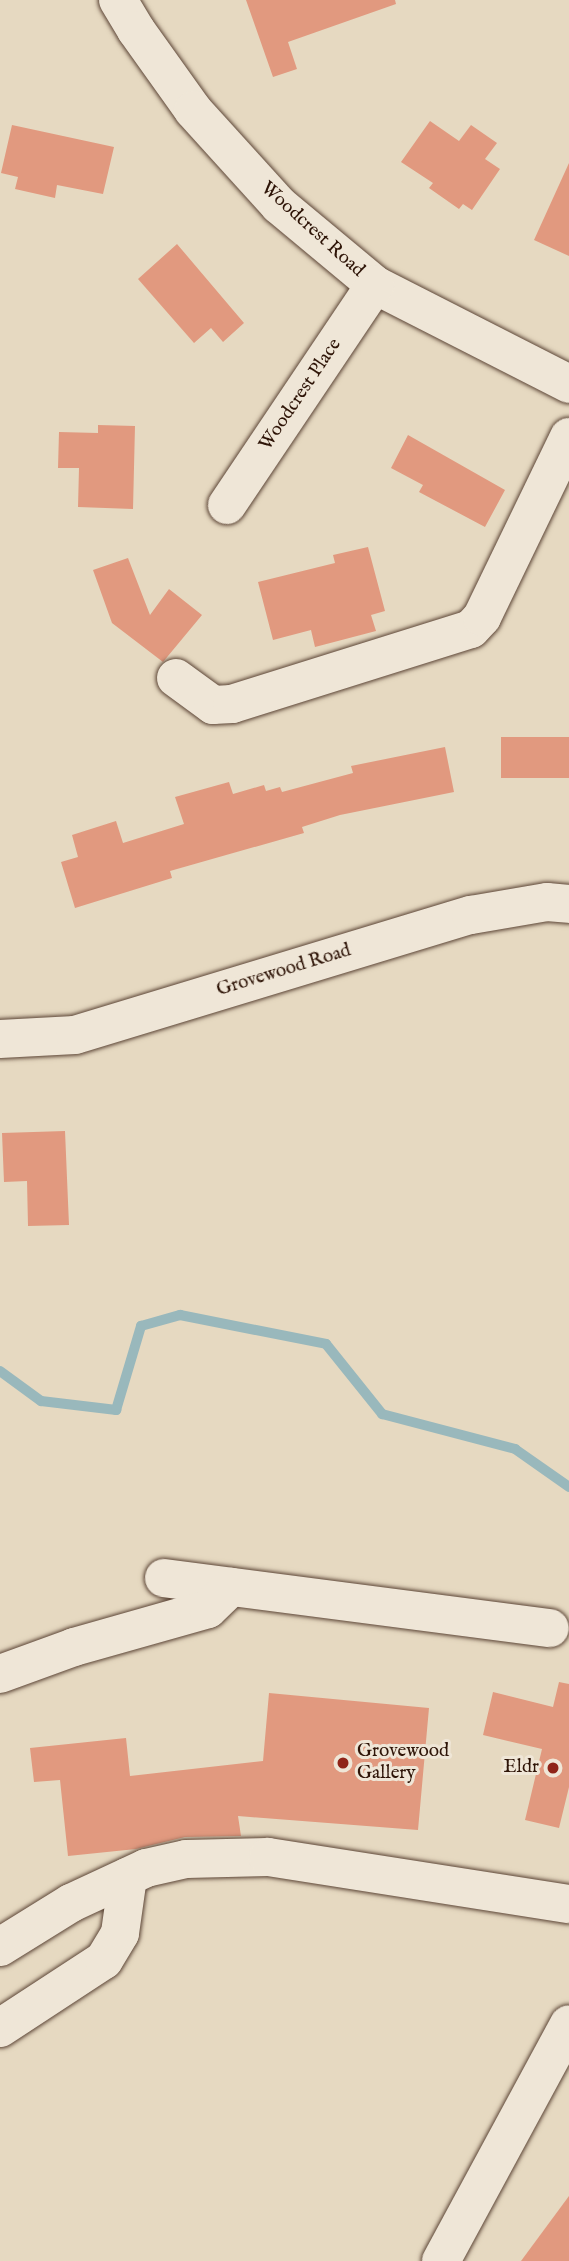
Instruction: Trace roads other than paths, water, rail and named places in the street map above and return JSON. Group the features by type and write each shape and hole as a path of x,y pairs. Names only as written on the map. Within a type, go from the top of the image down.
{"street":[{"name":"Woodcrest Road","path":"118,0 135,30 210,129 279,205 375,285 569,384"},
{"name":"Woodcrest Place","path":"227,505 375,285"},
{"path":"176,678 213,705 232,704 471,629 482,617 569,437"},
{"name":"Grovewood Road","path":"0,1039 75,1035 471,915 547,902 569,904"},
{"path":"164,1578 550,1628"},
{"path":"10,1670 208,1608 231,1587"},
{"path":"0,1947 71,1903 128,1877 186,1859 268,1857 569,1904"},
{"path":"0,2028 104,1960 120,1933 128,1877"},
{"path":"441,2261 569,2024"}],"waterway":[{"path":"0,1371 41,1401 116,1410 141,1326 180,1315 326,1344 382,1414 515,1449 569,1487"}],"place":[{"name":"Grovewood Gallery","path":"343,1763"},
{"name":"Eldr","path":"553,1768"}]}
